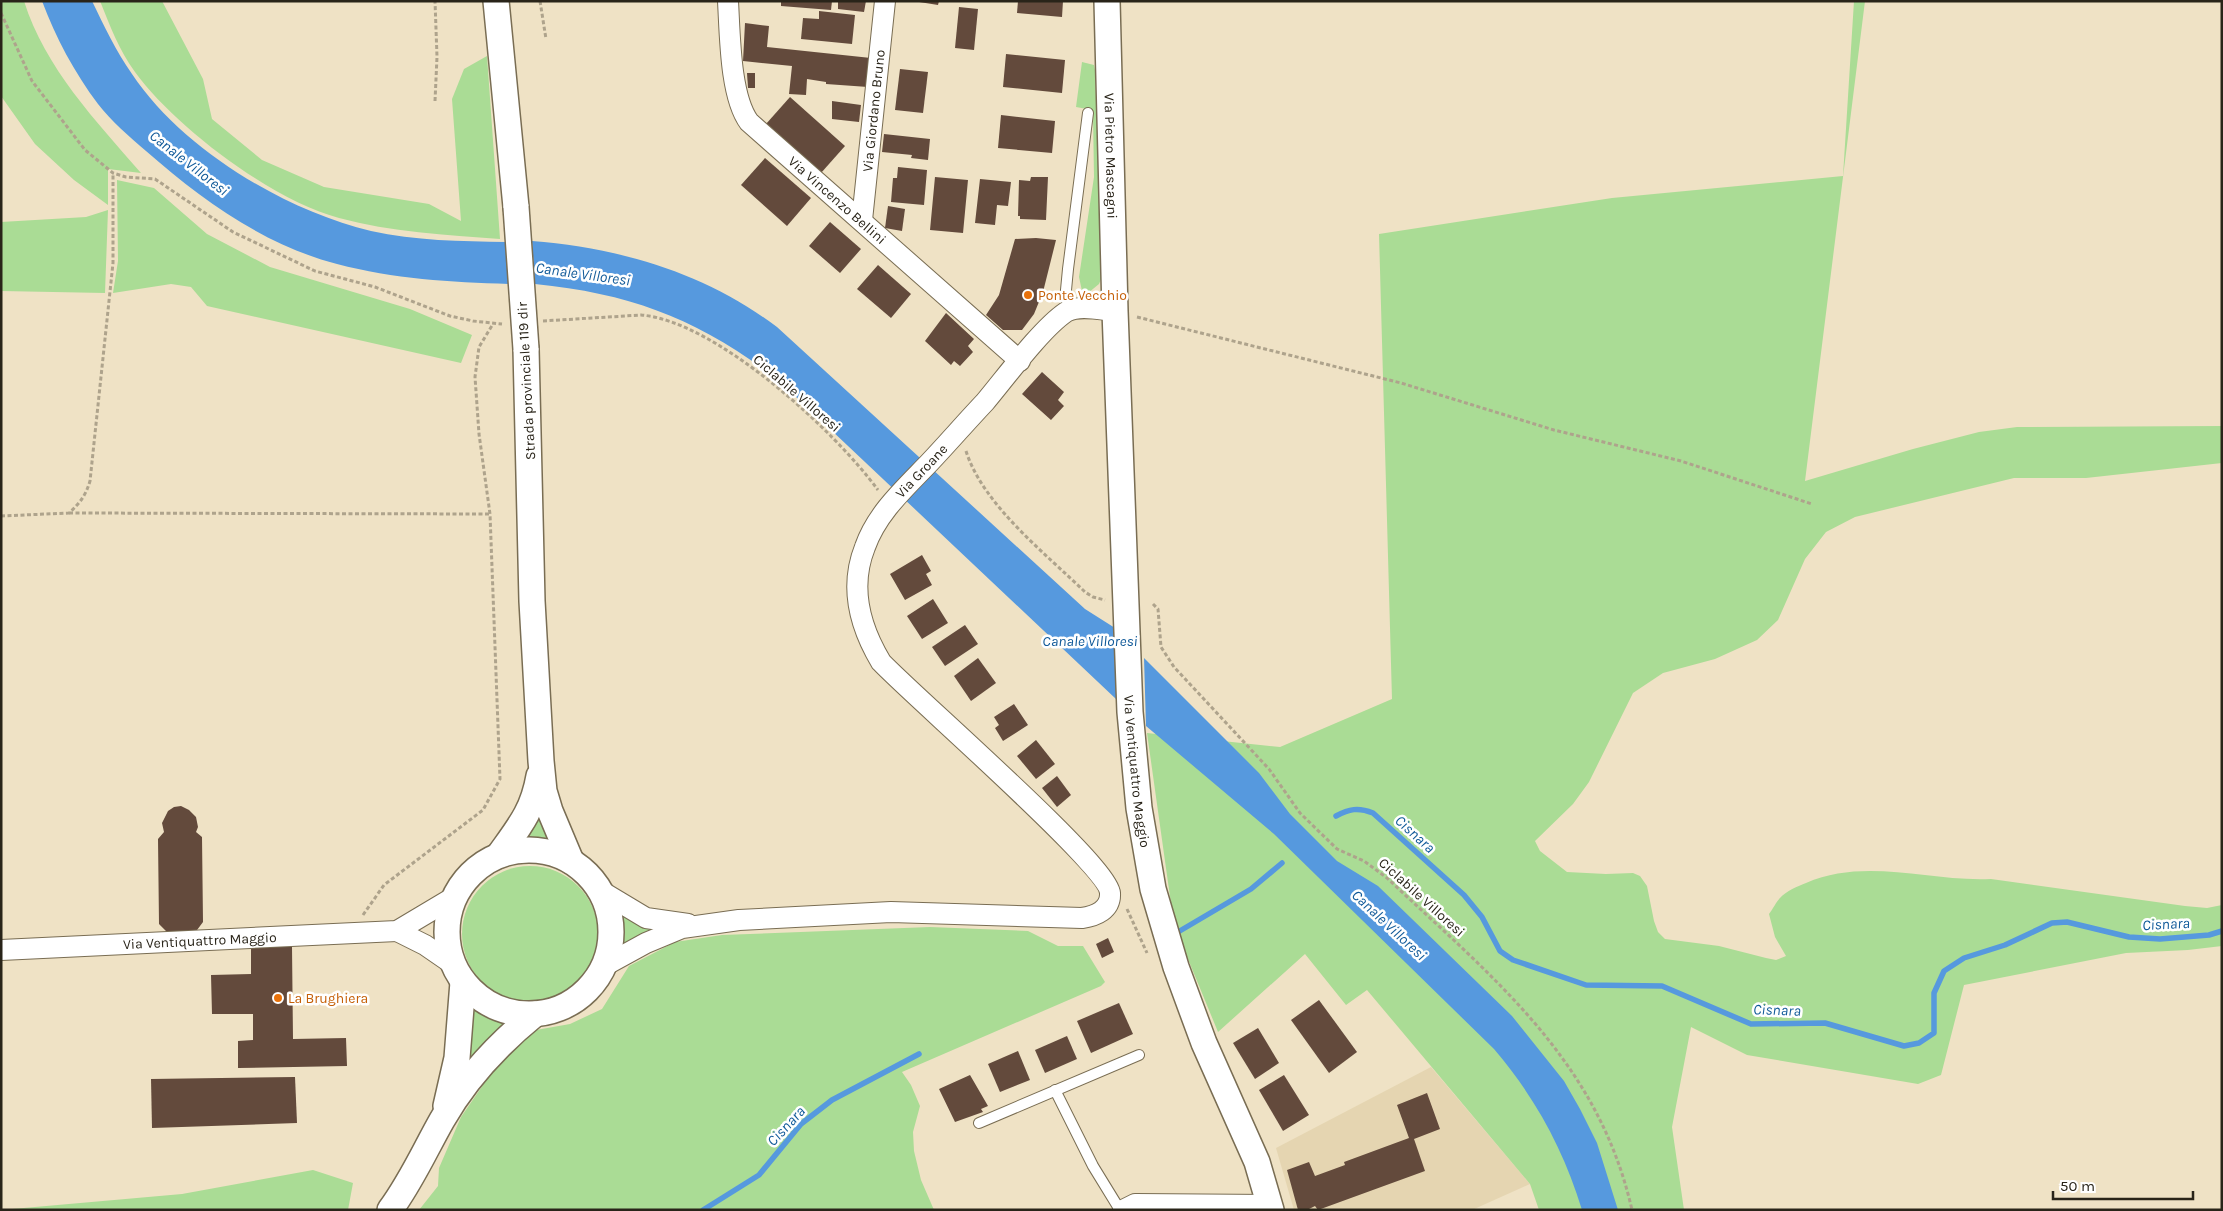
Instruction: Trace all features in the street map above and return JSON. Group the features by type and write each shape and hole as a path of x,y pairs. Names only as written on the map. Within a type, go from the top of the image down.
{"street":[{"name":"Strada provinciale 119 dir","path":"496,1 509,121 526,350 530,422 532,601 541,761 544,792 571,861"},
{"name":"Via Vincenzo Bellini","path":"728,1 737,93 741,111 762,136 862,220 1020,361"},
{"name":"Via Giordano Bruno","path":"862,220 884,1"},
{"name":"Via Pietro Mascagni","path":"1107,1 1115,312"},
{"path":"1068,311 1089,308 1115,312"},
{"name":"Via Groane","path":"700,924 803,916 891,912 1082,918 1100,913 1107,907 1110,894 1108,885 1073,844 881,662 862,626 858,608 859,566 874,525 1048,328 1068,311"},
{"name":"Via Ventiquattro Maggio","path":"1115,312 1130,712 1140,818 1153,889 1163,927 1204,1043 1257,1162 1270,1207"},
{"name":"Strada provinciale 119 dir","path":"499,855 526,818 537,790 541,761"},
{"path":"397,931 425,945 459,973 488,1003 503,1010 535,1014 550,1012 576,999 588,990 604,966 609,951 611,928 607,905 601,891 593,880 571,861 558,854 528,849 499,855 472,872 454,898 447,924 449,952 459,973 457,1058 443,1118"},
{"path":"601,891 646,918 665,922 700,924"},
{"name":"Via Ventiquattro Maggio","path":"1,950 397,931 454,898"},
{"path":"604,966 666,934 700,924"},
{"path":"390,1210 401,1196 443,1118 494,1048 535,1014"},
{"path":"1122,1210 1135,1204 1270,1207"}],"lane":[{"path":"1068,311 1066,290 1068,269 1088,113"},
{"path":"979,1123 1139,1055"},
{"path":"1055,1090 1093,1166 1122,1210"}],"path":[{"path":"435,1 437,57 435,101"},
{"path":"540,1 546,39"},
{"path":"1,13 32,81 85,150 113,173 126,177 155,179 210,218 261,247 315,271 390,292"},
{"path":"69,513 82,500 90,481 113,263 113,173"},
{"path":"1115,312 1401,384 1554,430 1681,461 1812,504"},
{"name":"Ciclabile Villoresi","path":"641,315 655,316 702,336 748,364 771,381 857,463 889,506"},
{"path":"363,934 362,914 384,885 484,810 500,779 490,514 479,434 475,377 479,347 493,324"},
{"path":"950,441 965,449 975,475 1006,513 1085,592 1093,597 1106,600"},
{"path":"1,516 69,513 490,514"},
{"name":"Ciclabile Villoresi","path":"1153,604 1158,609 1161,647 1174,667 1270,769 1300,813 1337,848 1364,861 1387,878 1520,1004 1550,1039 1574,1071 1606,1130 1632,1210"}],"shaded area":[{"path":"1431,1067 1530,1184 1472,1210 1294,1210 1276,1148"}],"green space":[{"path":"1,1 24,1 33,25 58,71 90,113 141,173 108,169 108,205 74,180 35,144 1,96"},
{"path":"100,1 162,1 203,79 212,119 262,160 324,187 429,204 461,221 452,99 464,69 487,56 500,239 399,230 359,223 313,209 285,196 256,179 200,138 174,116 153,93 135,72 124,55"},
{"path":"1854,1 1865,1 1805,481 1913,449 1979,432 2017,427 2222,426 2222,463 2086,478 2014,478 1855,517 1826,532 1805,559 1778,620 1757,640 1715,659 1663,673 1633,693 1589,782 1573,804 1535,841 1540,851 1567,872 1633,873 1640,876 1647,886 1658,932 1665,939 1719,946 1776,960 1786,956 1775,937 1769,914 1783,895 1799,886 1829,875 1875,871 1968,879 1991,879 2185,906 2207,908 2222,905 2222,946 2188,950 2126,953 1964,985 1941,1075 1918,1084 1747,1055 1691,1027 1672,1127 1684,1210 1539,1210 1530,1184 1367,990 1346,1005 1305,954 1218,1032 1174,925 1147,733 1280,747 1392,699 1379,234 1612,198 1843,176"},
{"path":"1082,62 1094,65 1095,70 1102,277 1099,284 1088,293 1082,291 1079,277 1094,177 1093,114 1087,109 1076,107"},
{"path":"117,180 154,188 207,234 270,267 410,309 472,335 461,363 207,306 191,287 171,284 113,293 118,261"},
{"path":"108,210 105,293 1,291 1,222 86,217"},
{"path":"537,802 551,843 522,841"},
{"path":"530,866 556,871 568,877 578,886 587,896 593,908 598,934 593,960 587,972 578,982 568,991 556,997 530,1002 504,997 492,991 482,982 473,972 467,960 462,934 467,908 473,896 482,886 492,877 504,871"},
{"path":"620,914 648,927 652,930 623,946"},
{"path":"930,927 1028,931 1058,946 1083,946 1105,982 1101,986 902,1072 911,1085 920,1106 913,1132 914,1151 921,1180 934,1210 419,1210 438,1186 439,1168 461,1117 505,1053 536,1030 570,1024 602,1009 629,966 675,942 722,935"},
{"path":"472,1008 487,1017 508,1024 469,1065"},
{"path":"313,1170 353,1183 348,1210 1,1210 182,1194"}],"water":[{"name":"Canale Villoresi","path":"42,1 92,1 121,56 153,101 178,127 238,173 270,192 304,208 371,231 421,239 506,242 509,284 422,279 358,269 310,256 259,233 235,219 167,169 103,110 81,80 66,54"},
{"name":"Canale Villoresi","path":"532,241 598,250 661,266 721,292 777,327 1085,609 1115,628 1116,699 776,378 719,340 663,313 603,295 570,288 535,284"},
{"name":"Canale Villoresi","path":"1144,658 1259,773 1290,814 1337,861 1378,886 1512,1016 1564,1081 1580,1109 1597,1143 1618,1210 1582,1210 1566,1166 1547,1125 1523,1086 1494,1049 1274,834 1146,726"}],"building":[{"path":"781,1 832,1 831,10 781,6"},
{"path":"838,1 866,1 864,12 838,9"},
{"path":"913,1 939,1 938,5"},
{"path":"1018,1 1063,1 1062,17 1017,13"},
{"path":"959,7 978,9 974,50 955,48"},
{"path":"819,11 855,15 852,44 801,39 803,18 819,19"},
{"path":"745,23 769,26 767,47 871,58 868,87 826,84 826,82 807,79 806,95 789,94 792,66 743,61"},
{"path":"1006,54 1065,60 1062,93 1003,87"},
{"path":"900,69 928,72 923,113 895,110"},
{"path":"747,73 755,73 755,88 748,88"},
{"path":"790,97 845,146 821,173 766,124"},
{"path":"832,101 861,105 859,122 832,119"},
{"path":"1001,115 1055,121 1052,153 998,148"},
{"path":"884,134 930,139 928,160 911,158 912,155 882,152"},
{"path":"765,158 811,198 787,226 741,185"},
{"path":"898,167 927,170 924,205 891,202 893,178 897,178"},
{"path":"935,177 968,180 963,233 930,230"},
{"path":"1031,177 1048,177 1046,220 1020,219 1020,216 1018,216 1019,180 1030,181"},
{"path":"980,179 1011,182 1008,206 997,205 995,225 975,223"},
{"path":"888,206 905,209 902,231 885,228"},
{"path":"830,222 861,249 840,273 809,246"},
{"path":"1036,238 1056,240 1043,292 1034,314 1022,330 1003,330 986,315 999,295 1015,239"},
{"path":"878,265 911,294 891,318 857,289"},
{"path":"946,313 974,339 968,346 973,352 960,366 954,361 951,365 925,341"},
{"path":"1042,372 1064,392 1058,400 1064,406 1051,420 1022,394"},
{"path":"922,555 931,571 926,574 932,585 905,600 890,574"},
{"path":"933,599 948,623 922,639 907,616"},
{"path":"965,625 978,644 945,666 932,647"},
{"path":"978,658 996,683 971,701 954,676"},
{"path":"1014,704 1028,725 1003,741 995,728 999,725 994,717"},
{"path":"1036,740 1055,764 1036,779 1017,756"},
{"path":"1057,776 1071,795 1057,807 1042,788"},
{"path":"181,806 189,810 196,817 198,827 196,832 202,837 203,922 194,934 169,934 159,924 158,839 164,832 162,823 168,811 174,807"},
{"path":"1108,938 1114,952 1102,958 1096,944"},
{"path":"251,947 292,947 293,1039 346,1038 347,1066 238,1068 238,1041 253,1040 253,1014 212,1014 211,975 251,974"},
{"path":"1319,1000 1357,1052 1329,1073 1291,1020"},
{"path":"1119,1003 1133,1034 1091,1053 1077,1021"},
{"path":"1258,1028 1279,1063 1255,1079 1233,1043"},
{"path":"1067,1036 1077,1059 1045,1073 1035,1050"},
{"path":"1018,1051 1030,1080 1000,1092 988,1064"},
{"path":"970,1075 988,1106 981,1109 983,1112 955,1122 939,1089"},
{"path":"1284,1075 1309,1115 1283,1131 1259,1090"},
{"path":"295,1077 297,1123 152,1128 151,1079"},
{"path":"1427,1093 1440,1129 1414,1139 1425,1171 1318,1210 1315,1206 1307,1210 1298,1210 1287,1170 1309,1162 1315,1176 1345,1165 1344,1162 1409,1138 1397,1105"}],"waterway":[{"name":"Cisnara","path":"1336,816 1354,810 1373,813 1464,895 1482,917 1500,951 1513,960 1586,985 1662,986 1751,1024 1825,1023 1904,1046 1919,1043 1934,1033 1934,993 1944,971 1964,958 2005,945 2052,923 2067,922 2129,937 2160,939 2209,935 2222,931"},
{"name":"Cisnara","path":"1178,932 1251,889 1282,863"},
{"name":"Cisnara","path":"703,1210 759,1175 801,1124 832,1100 919,1054"}],"place":[{"name":"Ponte Vecchio","path":"1028,295"},
{"name":"La Brughiera","path":"278,998"}]}
